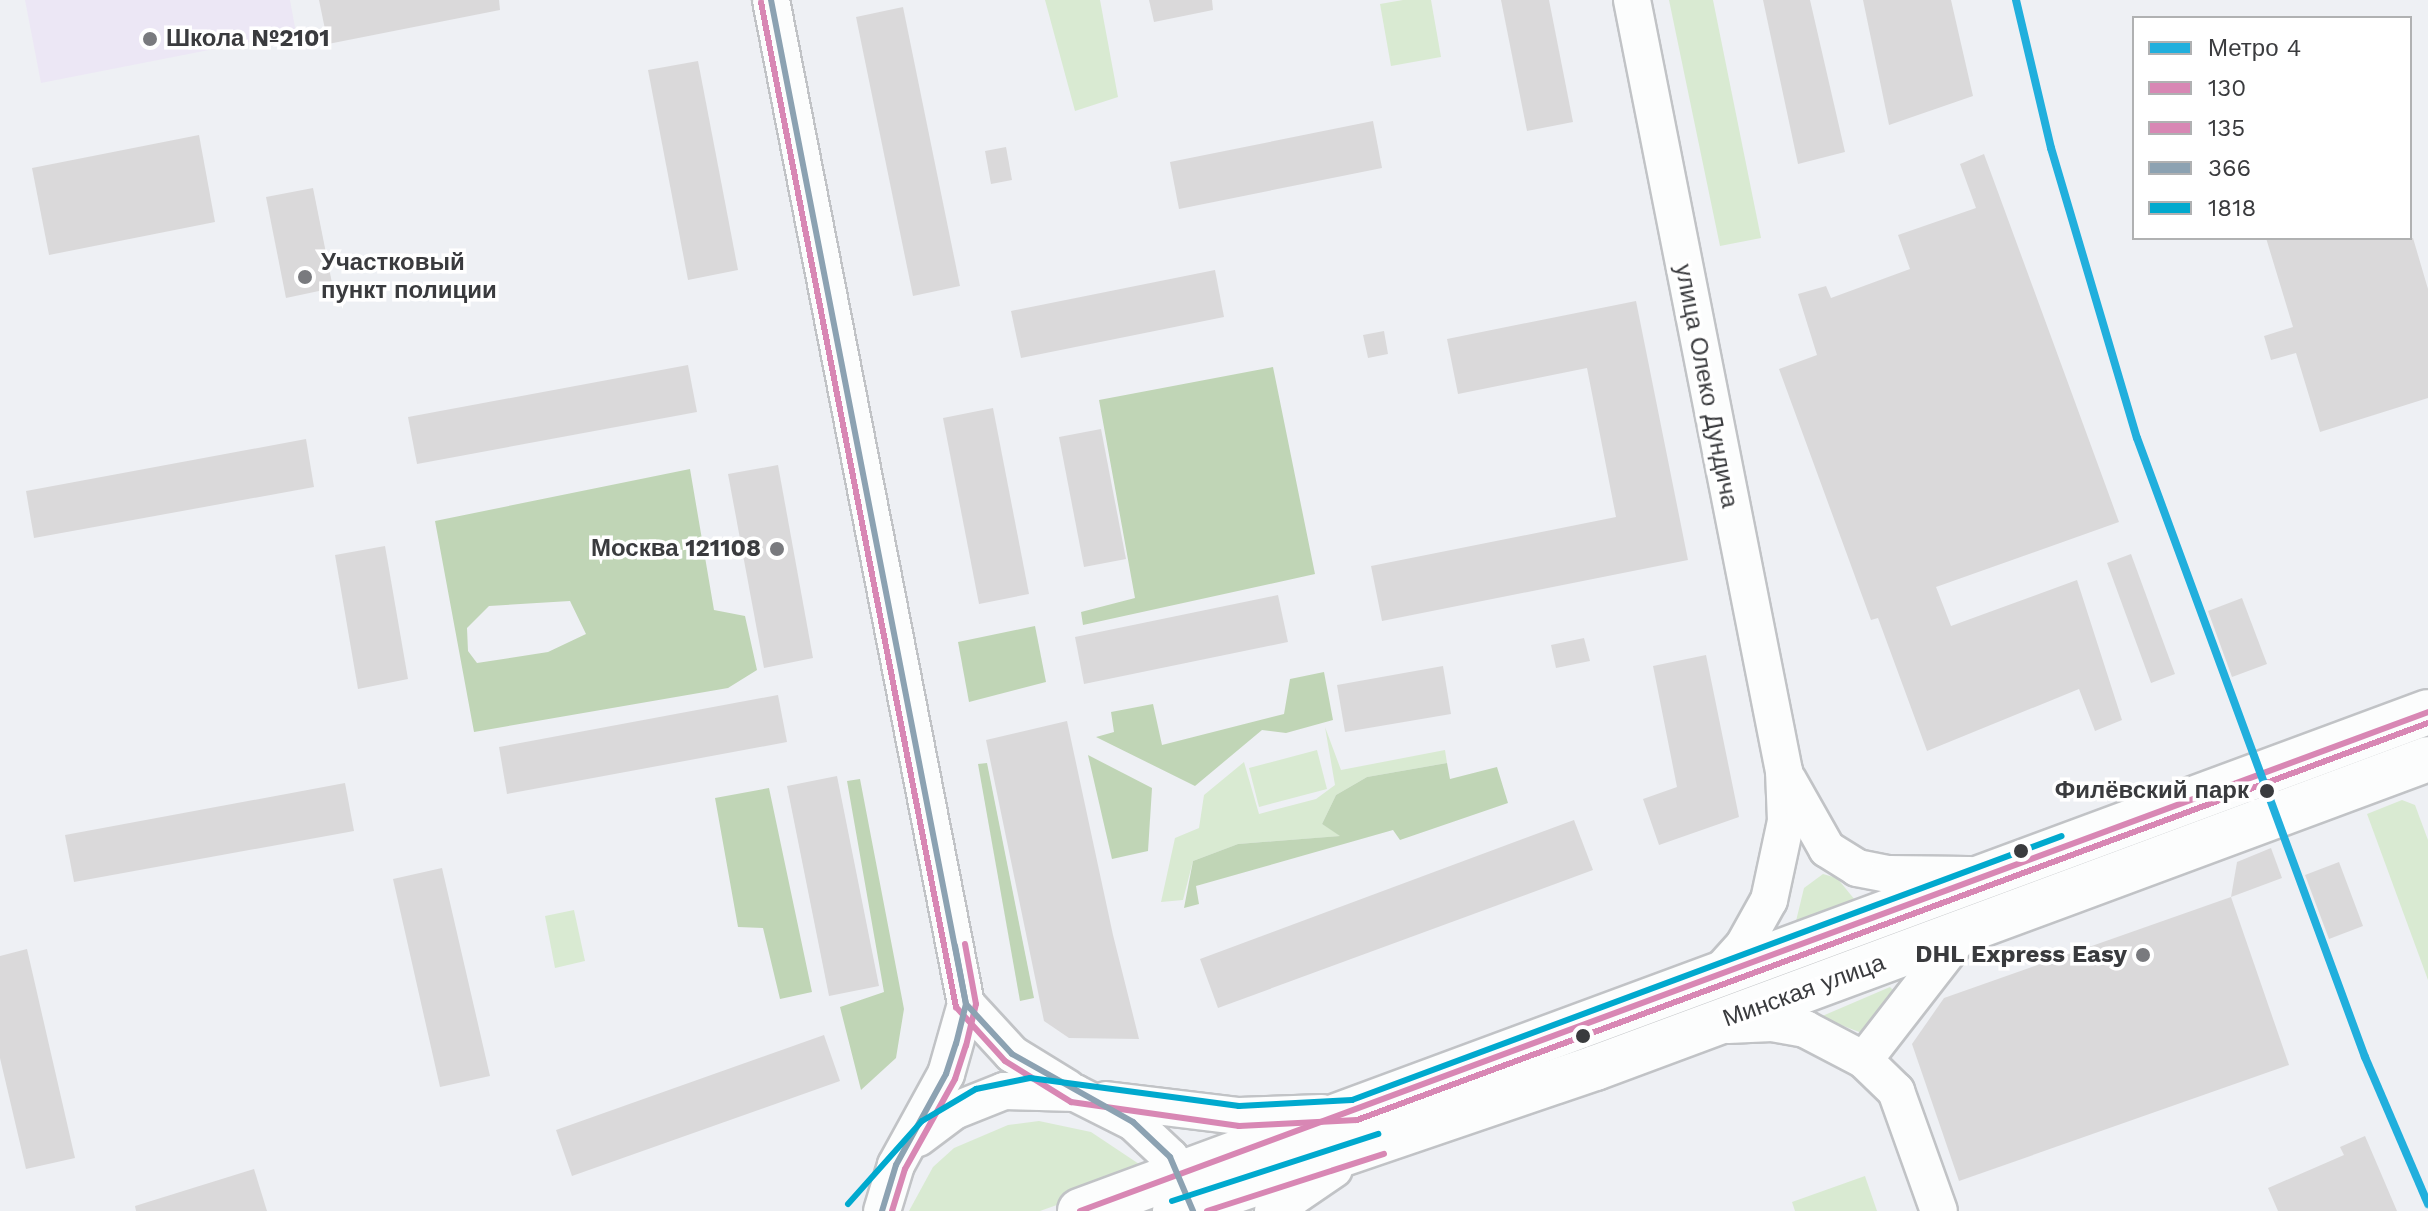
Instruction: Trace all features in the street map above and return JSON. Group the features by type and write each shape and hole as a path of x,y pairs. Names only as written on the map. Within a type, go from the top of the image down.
{"main road":[{"name":"Минская улица","path":"1364,1128 1707,1026 1961,935 2252,798 2314,752 2418,716"},
{"name":"Минская улица","path":"1080,1211 1185,1200 1364,1128 1719,973 1985,875 2252,798 2330,792 2427,762"}],"street":[{"path":"771,0 966,1004 946,1074 900,1158 882,1211"},
{"name":"улица Олеко Дундича","path":"1632,0 1784,771 1786,821 1769,900 1744,945 1719,973"},
{"path":"2418,716 2427,762"},
{"name":"улица Олеко Дундича","path":"1784,771 1827,849 1857,868 1888,874 1985,875"},
{"path":"1864,1060 1961,935"},
{"path":"966,1004 1012,1054 1133,1122 1185,1200"},
{"path":"1707,1026 1772,1023 1805,1029 1864,1060 1896,1091 1939,1211"},
{"path":"855,1211 929,1128 979,1099 1030,1088 1239,1116 1364,1128"},
{"path":"1273,1211 1364,1128"}],"shaded area":[{"name":"Школа №2101","path":"25,0 290,0 296,33 41,83"}],"green space":[{"path":"1045,0 1100,0 1118,97 1075,111"},
{"path":"1431,0 1441,57 1391,66 1380,4"},
{"path":"1669,0 1713,0 1761,238 1720,246"},
{"path":"1273,367 1315,574 1083,625 1081,612 1135,598 1099,400"},
{"path":"690,469 714,610 745,616 757,670 728,688 474,732 435,521","holes":["570,601 586,634 548,652 477,663 468,651 467,628 489,606"]},
{"path":"1035,626 1046,682 969,702 958,642"},
{"path":"1324,672 1333,720 1286,733 1262,730 1195,786 1096,737 1114,732 1111,712 1153,704 1162,745 1284,714 1290,679"},
{"path":"1325,727 1341,770 1445,750 1447,763 1367,777 1336,795 1322,824 1341,836 1238,844 1193,861 1183,900 1161,902 1175,838 1199,828 1204,795 1244,762 1259,814 1316,799 1335,785"},
{"path":"1317,750 1327,789 1259,807 1249,768"},
{"path":"1088,755 1152,788 1148,851 1112,859"},
{"path":"987,763 1034,998 1020,1001 978,764"},
{"path":"1447,763 1450,779 1497,767 1508,803 1400,840 1393,830 1196,886 1199,904 1184,908 1193,861 1238,844 1340,836 1322,824 1336,795 1367,777"},
{"path":"860,779 904,1009 896,1058 861,1090 840,1007 884,992 847,781"},
{"path":"769,788 812,992 780,999 763,928 738,927 715,798"},
{"path":"2402,800 2415,805 2428,840 2428,980 2367,814"},
{"path":"1823,874 1837,878 1855,900 1796,921 1804,888"},
{"path":"574,910 585,961 555,968 545,916"},
{"path":"1890,987 1894,991 1867,1035 1820,1017"},
{"path":"1039,1121 1091,1132 1145,1168 1141,1175 1040,1211 909,1211 933,1167 954,1148 1008,1125"},
{"path":"1865,1176 1877,1211 1795,1211 1792,1202"}],"building":[{"path":"319,0 499,0 500,10 328,44"},
{"path":"1149,0 1212,0 1213,10 1154,22"},
{"path":"1501,0 1549,0 1573,122 1527,131"},
{"path":"1763,0 1810,0 1845,152 1798,164"},
{"path":"1863,0 1951,0 1973,96 1889,125"},
{"path":"903,7 960,286 913,296 856,17"},
{"path":"698,61 738,270 688,280 648,70"},
{"path":"1373,121 1382,168 1179,209 1170,162"},
{"path":"199,135 215,222 49,255 32,168"},
{"path":"1006,147 1012,180 991,184 985,151"},
{"path":"1984,154 2119,522 1936,587 1951,626 2077,580 2122,720 2095,731 2079,689 1927,751 1878,618 1871,620 1779,369 1817,355 1798,294 1826,286 1831,298 1910,269 1898,235 1976,208 1960,164"},
{"path":"313,188 333,288 286,298 266,197"},
{"path":"2413,238 2428,289 2428,398 2320,432 2296,353 2271,360 2264,336 2293,327 2267,240"},
{"path":"1215,270 1224,317 1021,358 1011,311"},
{"path":"1636,301 1688,560 1382,621 1371,566 1616,517 1587,368 1458,394 1447,339"},
{"path":"1384,331 1388,354 1368,358 1363,335"},
{"path":"688,365 697,412 417,464 408,417"},
{"path":"993,408 1029,594 979,604 943,418"},
{"path":"1101,429 1126,559 1084,567 1059,437"},
{"path":"306,439 314,487 34,538 26,491"},
{"path":"778,465 813,658 764,668 728,474"},
{"path":"385,546 408,679 358,689 335,555"},
{"path":"2131,554 2175,674 2151,683 2107,563"},
{"path":"1278,595 1288,642 1084,684 1075,637"},
{"path":"2242,598 2267,664 2232,677 2208,611"},
{"path":"1584,638 1590,661 1556,668 1551,645"},
{"path":"1706,655 1739,817 1659,845 1643,799 1677,787 1653,666"},
{"path":"1443,666 1451,714 1345,732 1337,685"},
{"path":"778,695 787,742 507,794 499,747"},
{"path":"1067,721 1139,1039 1069,1038 1044,1021 986,740"},
{"path":"837,776 879,986 829,996 787,786"},
{"path":"345,783 354,831 74,882 65,835"},
{"path":"1574,820 1593,870 1218,1008 1200,959"},
{"path":"2271,848 2282,878 2231,897 2237,862"},
{"path":"2339,862 2363,926 2329,939 2305,875"},
{"path":"442,868 490,1076 440,1087 393,879"},
{"path":"2231,897 2289,1065 1959,1181 1912,1044 1944,998"},
{"path":"27,949 75,1158 26,1169 0,1058 0,956"},
{"path":"824,1035 840,1081 572,1176 556,1130"},
{"path":"2365,1136 2397,1211 2278,1211 2268,1188 2344,1155 2340,1147"},
{"path":"254,1169 267,1211 136,1211 135,1206"}],"metro line":[{"name":"4","path":"2016,0 2051,148 2137,438 2365,1057 2428,1204"}],"transit line":[{"name":"366","path":"771,0 966,1004 1012,1054 1133,1122 1170,1157 1193,1211"},
{"name":"135","path":"761,2 956,1007 1005,1061 1071,1102 1239,1126 1357,1120 2428,723"},
{"name":"130","path":"1080,1211 2428,712"},
{"name":"1818","path":"848,1204 922,1121 976,1089 1030,1078 1239,1106 1352,1100 2062,836"},
{"name":"135","path":"892,1211 905,1169 955,1079 966,1046 976,1004 965,944"},
{"name":"366","path":"882,1211 896,1165 946,1074 956,1044 966,1004 955,946"},
{"name":"1818","path":"1172,1201 1378,1134"},
{"name":"135","path":"1207,1211 1384,1154"}],"place":[{"name":"Школа №2101","path":"150,39"},
{"name":"Участковый пункт полиции","path":"305,277"},
{"name":"Москва 121108","path":"777,549"},
{"name":"Филёвский парк","path":"2267,791"},
{"name":"DHL Express Easy","path":"2143,955"}]}
